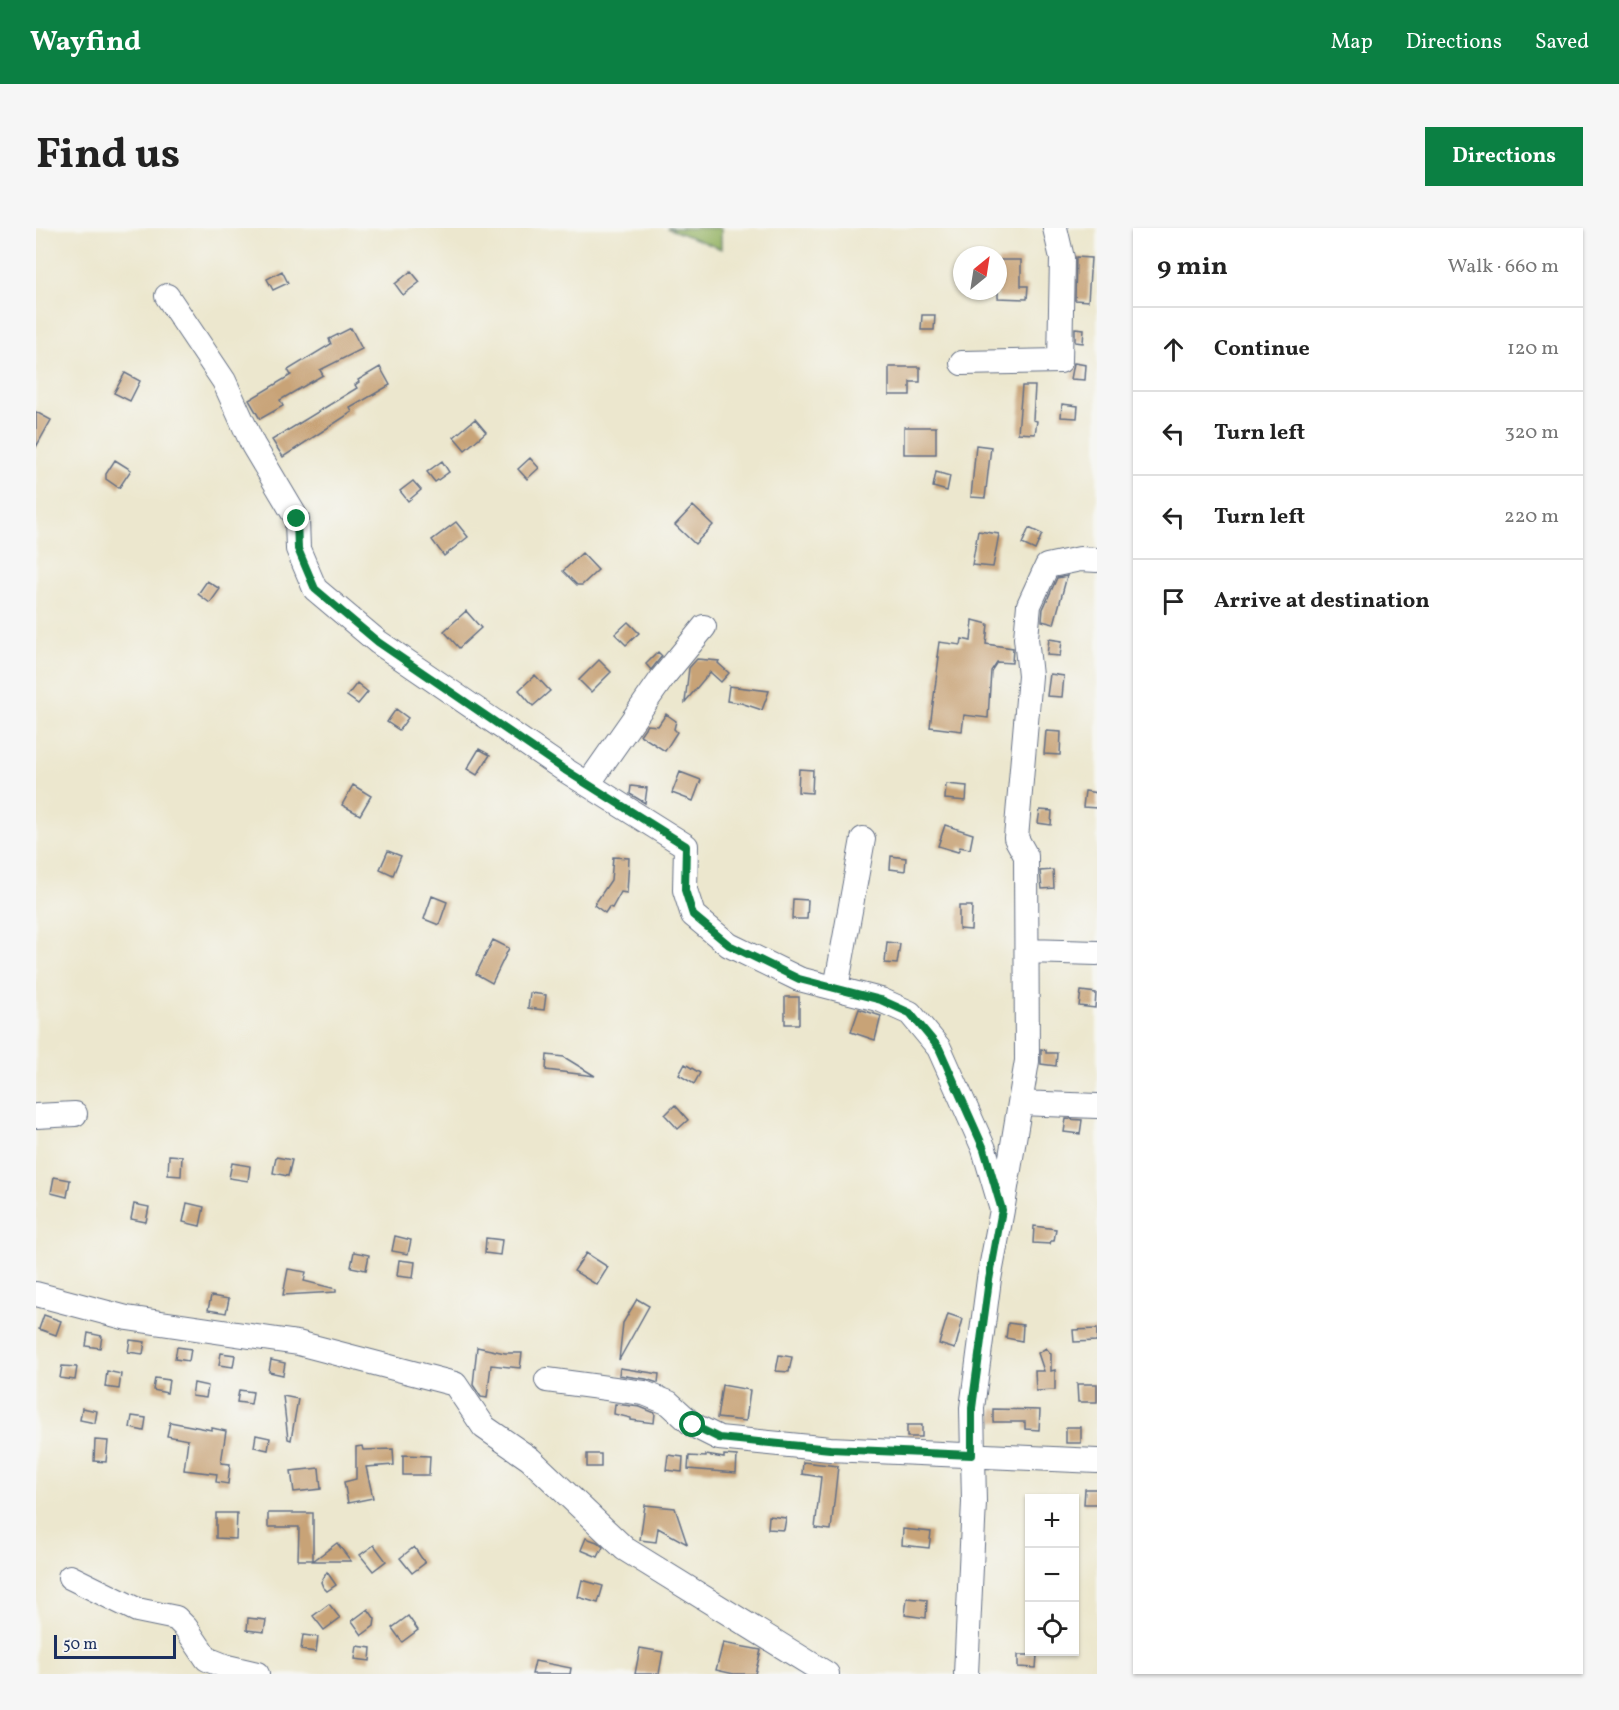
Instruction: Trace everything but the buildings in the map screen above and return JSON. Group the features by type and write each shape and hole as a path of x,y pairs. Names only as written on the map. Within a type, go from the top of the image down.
{"street":[{"path":"962,363 1060,361 1062,258 1055,228"},
{"path":"167,296 224,381 253,445 297,519 298,549 315,589 378,642 588,784 686,846 685,890 693,915 729,945 799,979 881,1000 910,1013 939,1048 984,1149 1002,1210"},
{"path":"966,1674 974,1502 972,1408 989,1280 1027,1061 1026,856 1016,838 1030,676 1026,638 1029,605 1047,566 1080,560 1097,560"},
{"path":"588,784 663,677 704,627"},
{"path":"836,988 863,839"},
{"path":"1028,951 1097,953"},
{"path":"1020,1103 1097,1106"},
{"path":"36,1116 75,1114"},
{"path":"36,1294 127,1318 298,1343 455,1384 484,1426 530,1459 625,1549 827,1674"},
{"path":"547,1380 644,1393 669,1403 693,1425 719,1438 830,1449 1097,1461"},
{"path":"70,1576 137,1610 176,1618 186,1628 207,1659 227,1667 257,1674"}],"green space":[{"path":"667,228 721,228 721,249"}],"route":[{"path":"297,519 298,549 315,589 378,642 565,770 686,846 685,890 693,915 729,945 799,979 881,1000 910,1013 939,1048 984,1149 1002,1210 989,1280 972,1408 972,1455 830,1449 719,1438 693,1425"}]}
